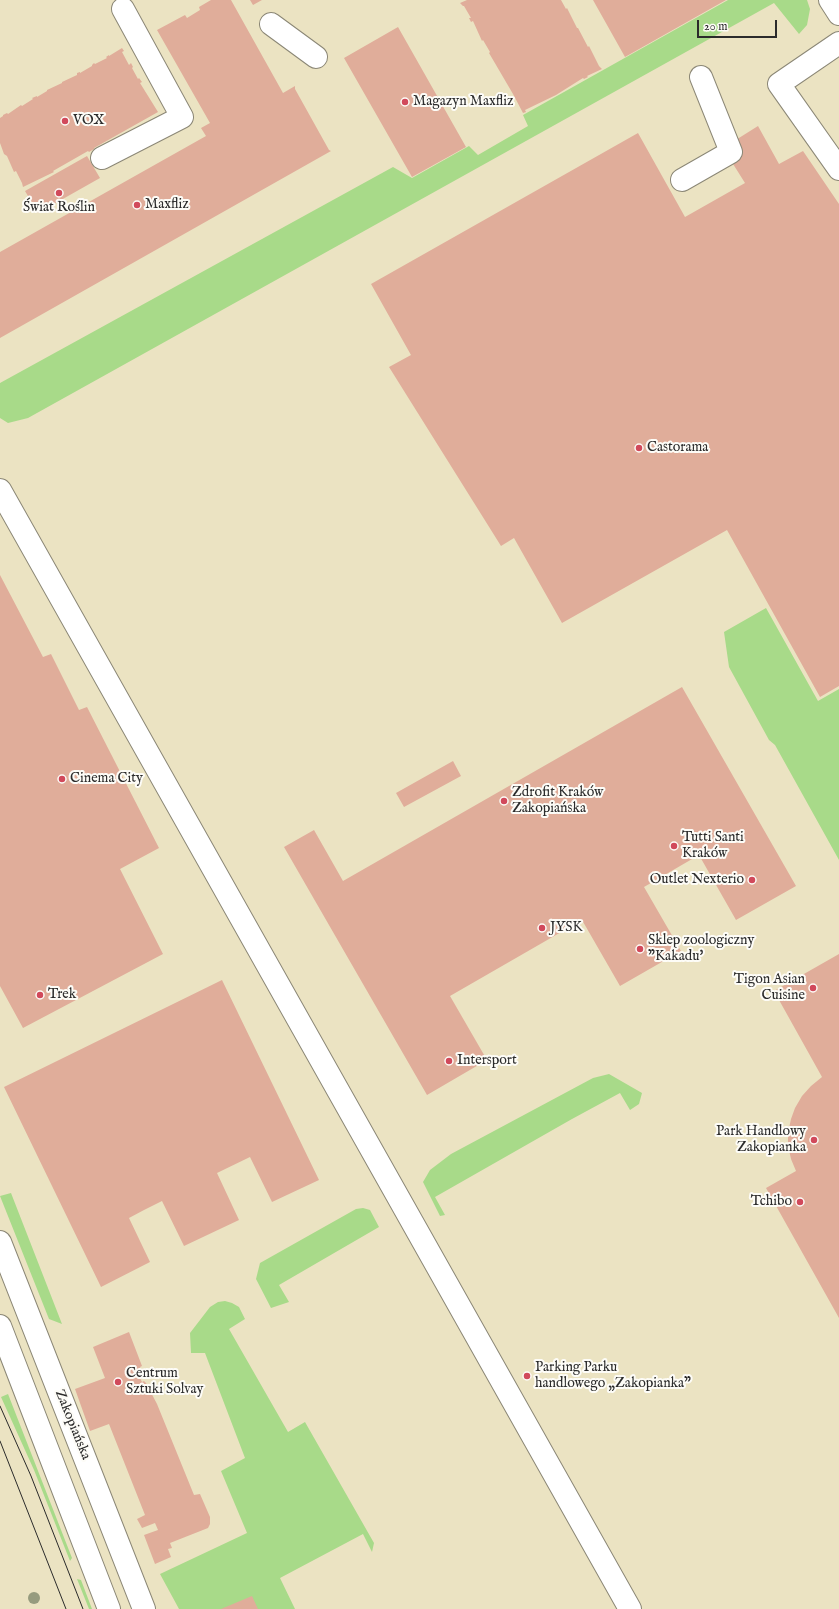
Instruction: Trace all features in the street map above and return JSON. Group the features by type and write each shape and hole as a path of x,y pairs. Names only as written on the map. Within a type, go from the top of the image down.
{"main road":[{"path":"830,0 839,14"},
{"path":"102,158 182,117 123,9"},
{"path":"271,24 316,57"},
{"path":"839,43 779,84 839,169"},
{"path":"682,180 731,152 701,77"},
{"path":"0,490 630,1609"},
{"name":"Zakopiańska","path":"0,1242 144,1609"},
{"path":"0,1326 109,1609"}],"green space":[{"path":"728,0 807,0 810,9 807,25 799,34 774,3 28,418 8,423 0,418 0,383 393,167 412,178 469,146 478,155 528,126 523,115"},
{"path":"766,608 818,701 839,689 839,860 775,745 769,740 729,667 724,632"},
{"path":"609,1074 642,1093 639,1104 630,1110 620,1093 572,1119 435,1197 445,1215 440,1216 423,1182 430,1170 451,1154 593,1078"},
{"path":"11,1193 62,1324 49,1319 0,1196"},
{"path":"363,1208 370,1210 379,1227 279,1285 289,1302 271,1308 256,1279 260,1263 356,1209"},
{"path":"225,1301 239,1307 245,1319 229,1329 288,1432 305,1422 374,1543 372,1552 363,1534 280,1578 295,1609 179,1609 160,1574 247,1533 221,1471 245,1458 205,1353 191,1353 190,1333 210,1307 218,1302"},
{"path":"8,1394 72,1558 70,1561 34,1470 1,1397"},
{"path":"77,1579 81,1580 92,1609 89,1609"}],"building":[{"path":"211,0 231,0 283,93 295,86 295,89 329,150 331,151 0,338 0,252 206,136 201,128 210,123 157,30 185,15 187,18 200,10 199,7"},
{"path":"250,0 262,0 253,5"},
{"path":"467,0 561,0 602,69 584,79 583,78 556,95 525,110 526,112 523,113 489,53 490,52 483,40 482,41 473,21 471,22 469,18 471,18 464,6 460,3"},
{"path":"593,0 726,0 625,57"},
{"name":"Magazyn Maxfliz","path":"398,27 466,147 412,177 344,58"},
{"path":"122,48 124,51 122,52 129,65 131,63 138,79 139,78 142,82 140,83 158,112 53,171 54,172 23,187 16,171 14,172 7,156 4,154 0,143 0,118 21,105 22,106 33,99 32,98 37,97 47,90 77,75 77,73 80,73 92,66 94,63 95,64 107,58 106,57"},
{"name":"Castorama","path":"758,126 779,164 803,151 839,204 839,686 820,697 727,530 562,623 514,538 501,546 389,367 411,355 371,284 638,133 685,217 745,183 723,148"},
{"path":"87,156 100,178 38,213 25,191"},
{"name":"Cinema City","path":"0,575 43,657 51,654 79,710 87,707 159,848 120,869 163,954 23,1028 0,986"},
{"path":"682,687 796,886 736,920 699,855 644,887 681,951 620,986 582,920 450,996 487,1060 427,1095 284,847 314,830 343,881"},
{"path":"453,761 461,776 404,807 396,793"},
{"name":"Park Handlowy Zakopianka","path":"839,954 839,1318 766,1188 796,1171 788,1146 788,1133 791,1119 802,1096 822,1077 774,991"},
{"path":"222,980 319,1180 272,1202 250,1157 217,1173 239,1220 184,1246 162,1201 129,1218 150,1262 101,1287 4,1087"},
{"path":"129,1332 142,1366 140,1367 143,1375 139,1376 142,1382 144,1381 146,1383 157,1404 194,1495 200,1494 210,1517 210,1524 208,1528 170,1543 172,1548 168,1549 171,1557 155,1564 144,1535 158,1530 155,1523 142,1528 137,1519 145,1515 109,1424 90,1431 75,1389 105,1378 93,1347"},
{"path":"252,1596 258,1609 221,1609"}],"tram line":[{"path":"0,1406 31,1476 83,1609"},
{"path":"0,1441 66,1609"}],"place":[{"name":"Magazyn Maxfliz","path":"405,102"},
{"name":"VOX","path":"65,121"},
{"name":"Świat Roślin","path":"59,193"},
{"name":"Maxfliz","path":"137,205"},
{"name":"Castorama","path":"639,448"},
{"name":"Cinema City","path":"62,779"},
{"name":"Zdrofit Kraków Zakopiańska","path":"504,801"},
{"name":"Tutti Santi Kraków","path":"674,846"},
{"name":"Outlet Nexterio","path":"752,880"},
{"name":"JYSK","path":"542,928"},
{"name":"Sklep zoologiczny \"Kakadu'","path":"640,949"},
{"name":"Tigon Asian Cuisine","path":"813,988"},
{"name":"Trek","path":"40,995"},
{"name":"Intersport","path":"449,1061"},
{"name":"Park Handlowy Zakopianka","path":"814,1140"},
{"name":"Tchibo","path":"800,1202"},
{"name":"Parking Parku handlowego „Zakopianka”","path":"527,1376"},
{"name":"Centrum Sztuki Solvay","path":"118,1382"}]}
